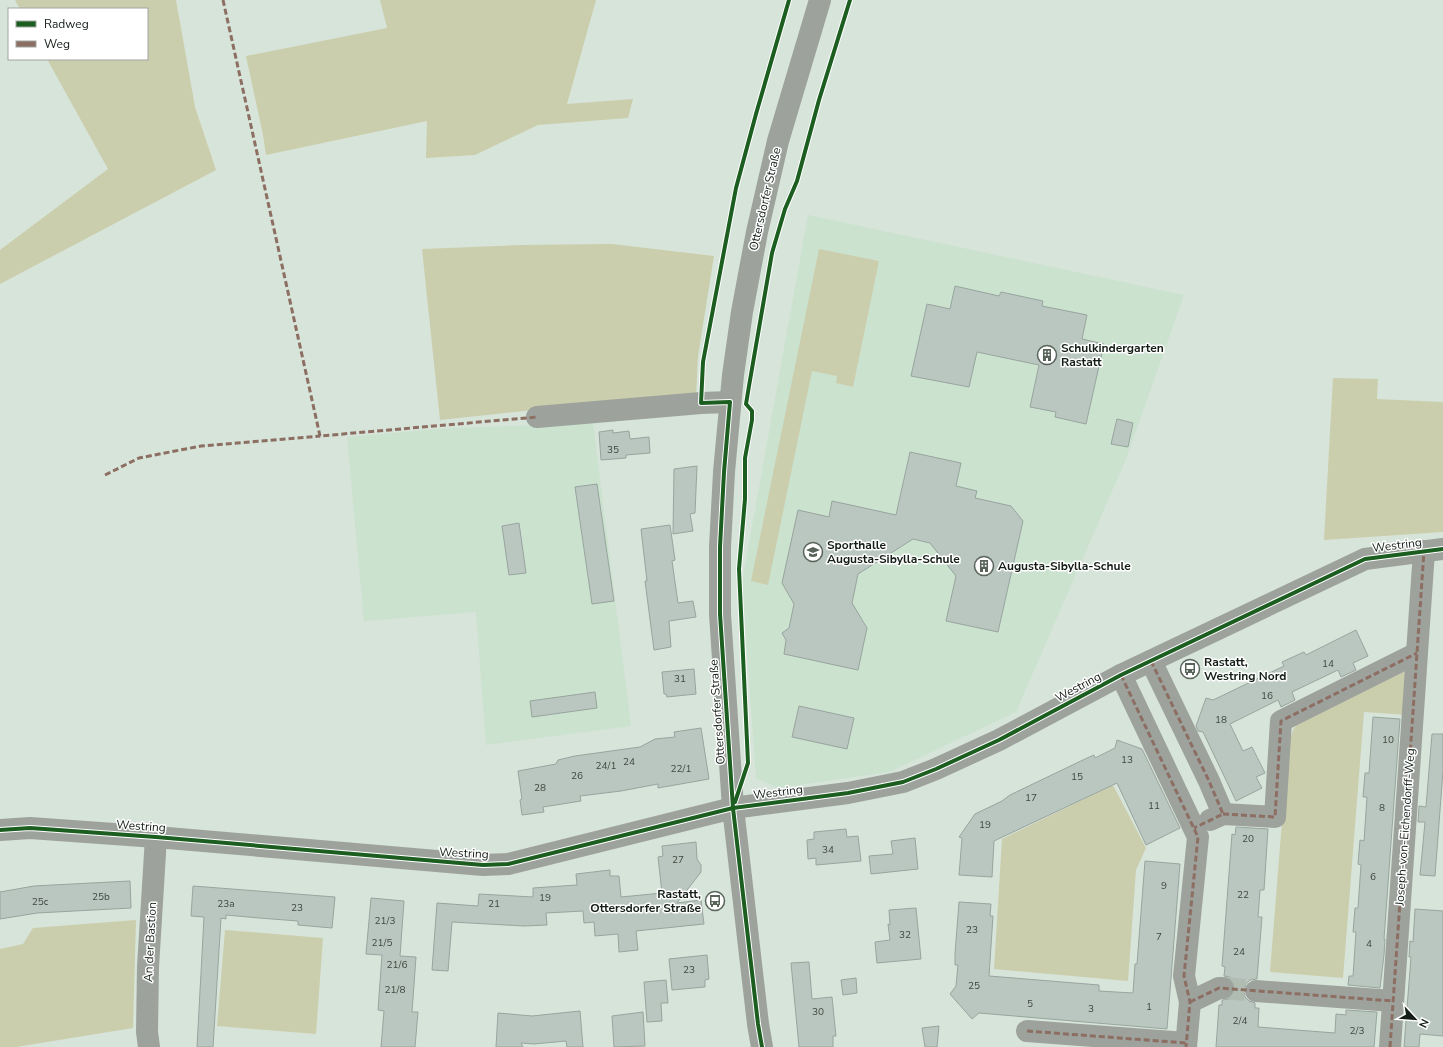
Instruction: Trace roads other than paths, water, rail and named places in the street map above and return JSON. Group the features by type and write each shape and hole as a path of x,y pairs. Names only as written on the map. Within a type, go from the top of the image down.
{"street":[{"name":"Ottersdorfer Straße","path":"762,1047 758,1024 733,808 720,614 720,547 724,472 730,402 742,312 756,232 778,141 820,0"},
{"path":"537,417 701,403 730,402"},
{"name":"Westring","path":"0,830 30,828 156,837 431,861 489,865 508,864 733,808 848,793 902,782 936,769 999,740 1121,675 1365,559 1434,550"},
{"name":"Joseph-von-Eichendorff-Weg","path":"1390,1047 1417,653 1434,550"},
{"path":"1194,828 1223,814 1275,817 1281,721 1417,653"},
{"path":"1151,661 1223,814"},
{"path":"1027,1031 1186,1045 1190,1002 1184,976 1198,837 1121,675"},
{"name":"An der Bastion","path":"149,1047 147,1032 148,967 156,837"},
{"path":"1190,1002 1219,988 1223,988"},
{"path":"1256,991 1393,1001"}],"tunnel":[{"path":"1223,988 1256,991"}],"place":[{"name":"Schulkindergarten Rastatt","path":"1047,355"},
{"name":"Sporthalle Augusta-Sibylla-Schule","path":"813,552"},
{"name":"Augusta-Sibylla-Schule","path":"984,566"},
{"name":"Rastatt, Westring Nord","path":"1190,669"},
{"name":"Rastatt, Ottersdorfer Straße","path":"715,901"}]}
